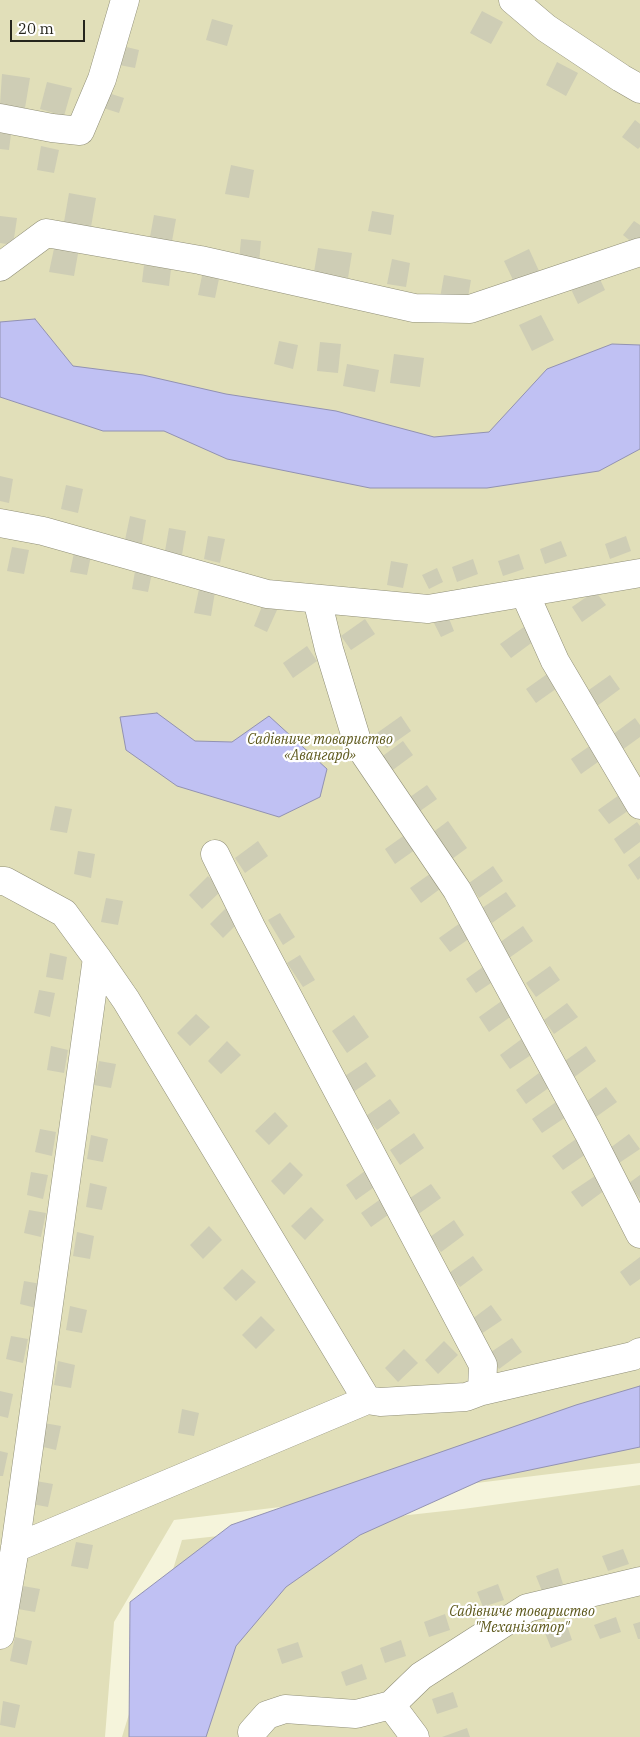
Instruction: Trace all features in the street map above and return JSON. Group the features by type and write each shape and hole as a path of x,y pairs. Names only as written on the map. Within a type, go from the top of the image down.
{"street":[{"path":"0,118 52,128 80,131 102,80 125,0"},
{"path":"513,0 546,28 640,89"},
{"path":"0,267 46,233 200,260 414,308 470,309 640,252"},
{"path":"0,523 43,531 267,594 428,609 640,573"},
{"path":"525,594 555,661 640,805"},
{"path":"317,599 329,650 358,744 457,890 583,1123 640,1234"},
{"path":"215,854 251,927 484,1365 482,1391"},
{"path":"0,881 5,881 64,913 97,958 126,1000 367,1400"},
{"path":"0,1635 15,1548 97,958"},
{"path":"15,1548 367,1400 380,1402 466,1397 482,1391 633,1356 640,1352"},
{"path":"252,1732 267,1715 284,1710 356,1714 391,1705 421,1676 527,1608 640,1581"},
{"path":"391,1705 415,1737"}],"green space":[{"name":"Садівниче товариство «Авангард»","path":"0,0 640,0 640,1463 174,1520 114,1622 105,1737 0,1737"},
{"name":"Садівниче товариство \"Механізатор\"","path":"640,1485 640,1737 122,1737 182,1540 463,1509"}],"water":[{"path":"35,319 73,366 143,375 226,394 336,411 434,437 489,432 547,369 612,344 640,345 640,449 599,471 487,488 370,488 227,459 164,431 103,431 0,397 0,322"},
{"path":"157,713 195,741 232,742 269,716 327,769 320,797 279,817 177,786 126,750 120,717"},
{"path":"640,1386 640,1447 482,1480 360,1535 286,1587 236,1646 206,1737 129,1737 130,1602 231,1525 576,1405"}],"building":[{"path":"482,11 503,22 491,44 470,33"},
{"path":"212,19 233,25 227,46 206,40"},
{"path":"118,45 139,50 135,68 114,64"},
{"path":"557,62 578,73 566,96 546,85"},
{"path":"2,74 30,78 25,108 0,105"},
{"path":"47,82 72,88 64,116 40,109"},
{"path":"102,91 124,98 119,113 97,106"},
{"path":"635,120 640,124 640,147 638,149 622,137"},
{"path":"0,125 12,126 9,150 0,149"},
{"path":"41,146 59,150 54,173 37,170"},
{"path":"231,165 254,170 249,198 225,194"},
{"path":"69,193 96,198 91,227 64,222"},
{"path":"372,211 394,215 391,235 368,231"},
{"path":"154,215 176,219 172,241 150,237"},
{"path":"0,216 17,218 13,245 0,243"},
{"path":"634,221 640,225 640,245 638,247 623,235"},
{"path":"241,239 261,241 259,263 239,261"},
{"path":"55,244 79,248 74,276 49,272"},
{"path":"318,248 352,253 348,278 314,272"},
{"path":"529,249 539,271 514,282 504,261"},
{"path":"392,259 410,263 406,287 387,284"},
{"path":"144,265 171,269 169,286 142,282"},
{"path":"203,271 220,274 215,298 198,295"},
{"path":"597,273 605,290 578,304 570,287"},
{"path":"444,275 471,280 467,303 440,298"},
{"path":"541,315 554,340 532,351 519,325"},
{"path":"279,341 298,345 293,369 274,364"},
{"path":"320,342 341,344 338,373 317,371"},
{"path":"394,354 424,358 420,387 390,383"},
{"path":"347,364 379,370 375,392 343,386"},
{"path":"0,476 13,479 9,503 0,501"},
{"path":"66,485 83,489 78,513 61,509"},
{"path":"130,516 146,520 142,544 125,540"},
{"path":"169,528 186,531 182,555 165,551"},
{"path":"208,536 225,539 220,563 204,559"},
{"path":"626,536 631,551 610,559 605,544"},
{"path":"561,541 567,556 545,564 540,549"},
{"path":"12,547 29,550 24,574 7,571"},
{"path":"75,548 92,551 87,575 70,572"},
{"path":"519,554 524,569 503,576 498,561"},
{"path":"473,559 478,574 457,582 452,567"},
{"path":"391,561 408,564 403,588 387,585"},
{"path":"136,565 153,568 148,592 132,589"},
{"path":"437,568 443,582 429,589 422,575"},
{"path":"199,589 215,592 211,616 194,613"},
{"path":"595,591 606,605 582,622 572,607"},
{"path":"263,604 277,610 267,632 254,626"},
{"path":"448,616 454,631 441,637 434,623"},
{"path":"365,619 375,634 351,650 341,636"},
{"path":"524,627 534,641 511,658 500,644"},
{"path":"307,646 317,661 293,678 283,663"},
{"path":"550,672 560,686 536,703 526,689"},
{"path":"610,675 620,689 597,706 586,692"},
{"path":"401,716 411,731 387,748 377,733"},
{"path":"635,718 640,725 640,737 622,750 612,735"},
{"path":"403,741 413,755 390,772 380,758"},
{"path":"594,743 605,757 581,774 571,759"},
{"path":"427,785 437,799 413,816 403,802"},
{"path":"622,793 632,808 609,824 598,810"},
{"path":"55,806 72,809 67,833 50,830"},
{"path":"448,821 467,848 452,859 432,833"},
{"path":"637,822 640,826 640,842 624,854 614,839"},
{"path":"409,832 419,847 395,864 385,849"},
{"path":"258,841 268,856 245,873 235,858"},
{"path":"78,851 95,854 91,878 74,874"},
{"path":"640,856 640,878 638,880 628,865"},
{"path":"493,866 503,881 479,898 469,883"},
{"path":"434,871 444,886 421,903 410,888"},
{"path":"208,876 222,890 202,909 189,895"},
{"path":"506,892 516,906 492,923 482,908"},
{"path":"106,898 123,901 118,925 101,922"},
{"path":"229,905 242,919 223,938 210,924"},
{"path":"280,913 295,937 283,945 268,920"},
{"path":"463,921 473,936 450,952 439,938"},
{"path":"523,926 533,941 509,958 499,943"},
{"path":"50,953 67,957 63,980 46,977"},
{"path":"300,955 315,980 303,987 287,963"},
{"path":"490,962 500,977 476,993 466,979"},
{"path":"550,966 560,980 536,997 526,983"},
{"path":"39,990 55,993 50,1017 34,1013"},
{"path":"503,1000 513,1015 489,1032 479,1017"},
{"path":"567,1003 578,1017 554,1034 544,1020"},
{"path":"196,1014 210,1027 190,1046 177,1033"},
{"path":"354,1015 369,1037 347,1053 332,1031"},
{"path":"523,1038 534,1053 510,1069 500,1055"},
{"path":"227,1041 241,1055 221,1074 208,1061"},
{"path":"51,1046 68,1050 64,1073 47,1070"},
{"path":"586,1046 596,1061 573,1078 562,1063"},
{"path":"99,1061 116,1064 111,1088 94,1085"},
{"path":"366,1062 376,1076 352,1093 342,1078"},
{"path":"539,1073 550,1087 526,1104 516,1090"},
{"path":"606,1087 617,1102 593,1119 583,1104"},
{"path":"390,1099 400,1113 377,1130 366,1116"},
{"path":"556,1102 566,1117 542,1133 532,1119"},
{"path":"275,1112 288,1126 269,1145 255,1131"},
{"path":"40,1129 56,1132 52,1156 35,1152"},
{"path":"414,1133 424,1148 400,1165 390,1150"},
{"path":"629,1134 640,1149 616,1165 606,1151"},
{"path":"91,1135 108,1139 103,1162 87,1159"},
{"path":"576,1139 586,1154 563,1170 552,1156"},
{"path":"290,1162 303,1175 284,1195 271,1181"},
{"path":"369,1168 380,1183 356,1200 346,1185"},
{"path":"31,1172 48,1175 43,1199 27,1195"},
{"path":"640,1175 640,1199 629,1183"},
{"path":"595,1176 605,1190 582,1207 571,1192"},
{"path":"90,1183 107,1187 102,1210 86,1207"},
{"path":"431,1184 441,1198 417,1215 407,1200"},
{"path":"385,1196 395,1210 371,1227 361,1213"},
{"path":"311,1207 324,1220 305,1240 291,1226"},
{"path":"29,1210 46,1213 41,1237 24,1233"},
{"path":"454,1220 464,1235 441,1252 430,1237"},
{"path":"209,1226 222,1240 203,1259 190,1245"},
{"path":"77,1232 94,1236 90,1259 73,1256"},
{"path":"473,1256 483,1270 460,1287 449,1273"},
{"path":"640,1257 640,1279 630,1286 620,1272"},
{"path":"242,1269 256,1282 236,1301 223,1288"},
{"path":"24,1281 41,1284 36,1308 20,1304"},
{"path":"491,1305 502,1320 478,1336 468,1322"},
{"path":"70,1306 87,1310 82,1333 66,1330"},
{"path":"261,1316 275,1330 256,1349 242,1335"},
{"path":"11,1336 28,1339 23,1363 6,1359"},
{"path":"512,1338 522,1352 499,1369 488,1354"},
{"path":"444,1341 458,1355 438,1374 425,1360"},
{"path":"404,1349 418,1363 398,1382 385,1368"},
{"path":"58,1361 75,1365 71,1388 54,1385"},
{"path":"0,1391 13,1394 8,1418 0,1416"},
{"path":"182,1409 199,1413 194,1436 178,1433"},
{"path":"44,1423 61,1426 56,1450 39,1446"},
{"path":"0,1451 8,1453 3,1476 0,1476"},
{"path":"36,1481 53,1484 48,1507 32,1504"},
{"path":"76,1542 93,1545 88,1569 71,1566"},
{"path":"623,1549 629,1564 608,1571 602,1556"},
{"path":"558,1568 563,1584 542,1591 536,1576"},
{"path":"498,1584 504,1600 483,1607 477,1592"},
{"path":"23,1586 40,1589 35,1612 18,1609"},
{"path":"445,1614 450,1630 429,1637 424,1622"},
{"path":"616,1617 621,1632 600,1639 594,1625"},
{"path":"640,1622 640,1639 638,1639 633,1624"},
{"path":"567,1625 572,1640 551,1648 545,1633"},
{"path":"15,1637 32,1641 27,1665 10,1661"},
{"path":"401,1640 406,1656 385,1663 380,1648"},
{"path":"298,1642 303,1657 282,1664 277,1649"},
{"path":"362,1664 367,1679 346,1686 341,1672"},
{"path":"453,1692 458,1707 437,1714 432,1699"},
{"path":"3,1701 20,1705 15,1728 0,1725"},
{"path":"467,1728 470,1737 442,1737"}]}
